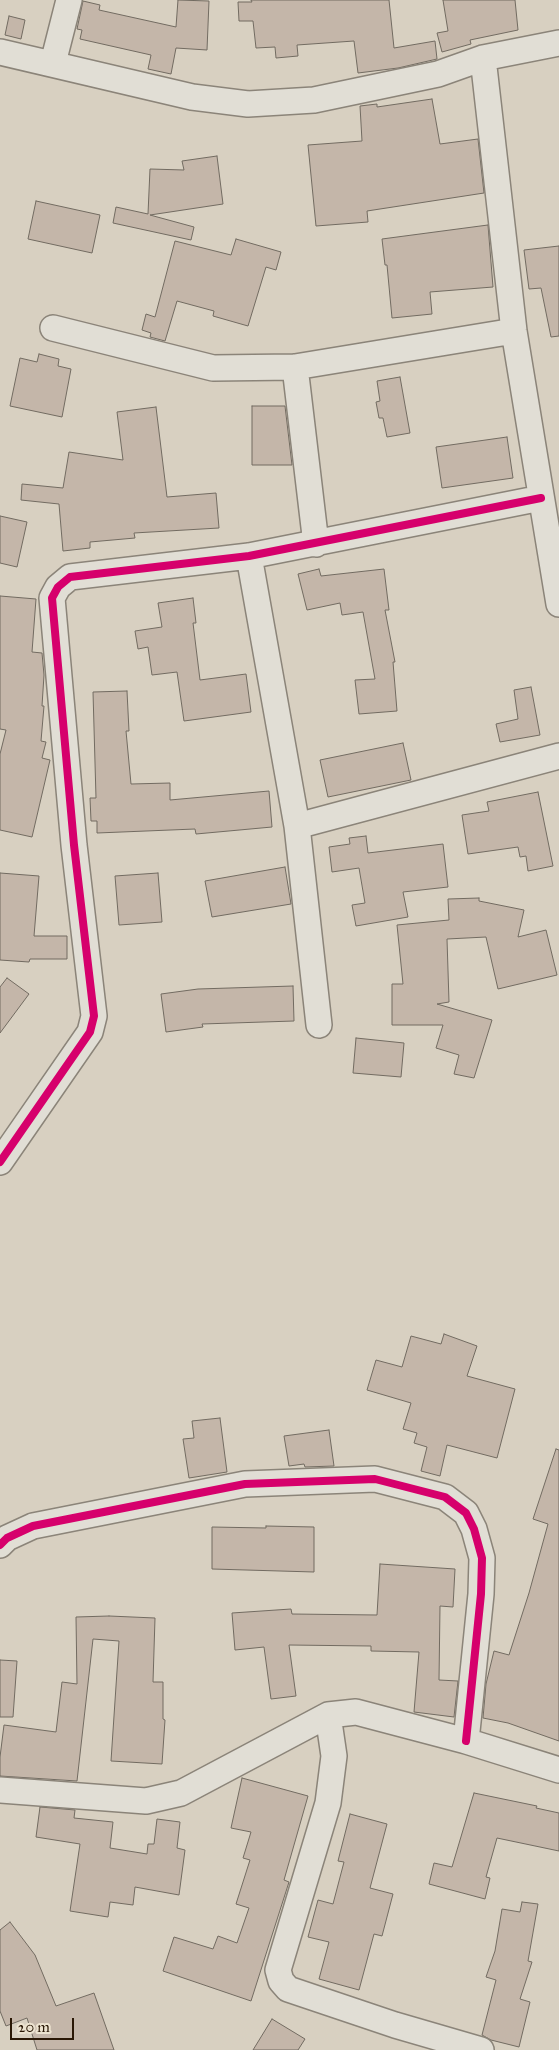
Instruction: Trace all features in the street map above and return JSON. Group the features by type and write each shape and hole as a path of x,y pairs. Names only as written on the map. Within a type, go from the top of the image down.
{"street":[{"path":"53,63 69,0"},
{"path":"0,52 53,63 192,98 248,104 314,100 438,74 483,58 559,43"},
{"path":"483,58 514,330 559,604"},
{"path":"53,328 213,368 295,367 514,330"},
{"path":"295,367 316,544"},
{"path":"0,1162 90,1032 94,1016 74,845 52,598 58,587 70,577 249,556 541,498"},
{"path":"249,556 297,826 319,1025"},
{"path":"297,826 559,756"},
{"path":"0,1545 7,1538 32,1526 245,1484 375,1479 445,1497 466,1513 474,1529 482,1558 481,1594 466,1741"},
{"path":"0,1790 146,1801 181,1794 328,1716 356,1712 466,1741 559,1770"},
{"path":"328,1716 334,1756 328,1803 278,1970 281,1981 288,1989 395,2025 481,2050"}],"building":[{"path":"178,0 209,1 207,50 176,48 171,74 148,69 151,55 80,39 82,30 77,29 83,1 100,5 99,10 176,27"},
{"path":"251,0 389,0 394,48 435,41 437,59 398,68 358,73 354,41 297,45 298,56 276,58 275,47 256,48 253,21 239,21 238,2 252,2"},
{"path":"443,0 515,0 518,30 470,40 471,44 442,52 437,33 448,31"},
{"path":"9,16 25,20 21,39 5,35"},
{"path":"432,99 440,144 478,139 484,193 367,211 368,222 316,226 308,145 362,141 360,106 377,104 377,107"},
{"path":"217,156 223,204 150,215 194,227 191,240 113,223 116,207 148,214 150,169 184,170 182,161"},
{"path":"36,201 100,215 92,253 28,239"},
{"path":"488,225 493,287 430,292 432,314 392,318 387,265 385,265 382,239"},
{"path":"236,239 281,252 276,270 266,267 248,326 213,316 214,311 177,301 165,341 150,337 151,333 142,330 146,314 155,317 175,241 231,255"},
{"path":"559,246 559,336 551,337 541,288 529,289 524,250"},
{"path":"39,354 59,359 58,366 71,369 62,417 10,406 20,358 37,362"},
{"path":"400,377 410,433 387,437 383,418 379,418 376,402 380,401 377,381"},
{"path":"252,406 285,406 292,465 252,465"},
{"path":"156,407 167,497 216,493 219,528 134,533 135,538 90,542 90,548 63,551 59,504 21,500 22,484 63,488 69,452 123,460 117,412"},
{"path":"507,437 513,478 442,488 436,447"},
{"path":"0,516 27,522 17,567 0,563"},
{"path":"319,569 321,576 384,569 389,610 385,610 395,662 393,662 397,711 359,714 355,680 375,679 363,612 342,615 340,603 307,610 298,574"},
{"path":"0,596 36,599 32,652 42,653 44,675 42,706 44,706 41,741 46,742 42,758 50,760 32,837 0,830 0,754 6,730 0,729"},
{"path":"193,598 196,623 193,623 200,680 246,674 251,712 184,721 177,672 152,675 148,647 138,649 135,631 162,627 158,603"},
{"path":"531,687 540,735 500,742 496,724 518,719 514,690"},
{"path":"127,691 129,731 126,731 131,784 170,783 170,800 269,791 272,827 196,834 195,829 97,833 97,821 91,821 90,798 96,798 93,692"},
{"path":"403,743 411,780 328,797 320,760"},
{"path":"538,792 553,866 528,871 526,856 520,857 518,847 468,854 462,815 489,811 487,802"},
{"path":"366,836 368,853 443,844 448,887 403,892 408,917 356,926 352,905 365,903 359,868 332,872 329,847 350,844 349,838"},
{"path":"285,867 291,904 212,917 205,881"},
{"path":"0,873 39,876 34,936 67,936 67,959 30,959 29,962 0,960"},
{"path":"158,873 162,922 119,925 115,876"},
{"path":"479,898 479,901 524,910 518,937 546,930 557,975 498,989 486,937 447,939 449,1002 437,1004 492,1020 474,1078 454,1074 459,1055 436,1048 443,1025 392,1025 392,984 403,984 397,925 449,920 448,899"},
{"path":"7,978 29,994 0,1033 0,987"},
{"path":"293,986 294,1021 202,1024 203,1027 166,1032 161,994 198,989"},
{"path":"356,1038 404,1043 401,1077 353,1073"},
{"path":"444,1334 477,1346 467,1376 515,1389 497,1458 447,1445 440,1476 421,1471 427,1447 414,1443 417,1433 403,1429 411,1403 367,1390 376,1360 402,1367 411,1336 441,1344"},
{"path":"220,1418 227,1472 189,1478 183,1439 194,1438 192,1421"},
{"path":"329,1430 334,1466 305,1467 304,1464 289,1466 284,1436"},
{"path":"556,1449 559,1450 559,1741 508,1723 483,1718 486,1684 494,1651 509,1655 548,1524 533,1519"},
{"path":"266,1526 314,1527 314,1572 212,1569 212,1527 266,1528"},
{"path":"380,1564 455,1569 453,1607 440,1606 439,1680 458,1681 454,1717 414,1712 419,1652 371,1651 371,1646 289,1645 296,1696 271,1699 264,1647 235,1650 232,1613 291,1609 292,1614 377,1615"},
{"path":"76,1617 155,1618 153,1682 163,1682 163,1719 165,1720 162,1764 111,1761 119,1641 93,1639 77,1781 0,1776 4,1725 56,1732 62,1682 77,1684"},
{"path":"0,1660 17,1661 13,1717 0,1717"},
{"path":"242,1778 308,1796 284,1880 289,1882 251,2001 163,1971 174,1937 213,1949 218,1936 237,1943 249,1908 236,1904 250,1860 243,1858 251,1832 231,1828"},
{"path":"474,1793 537,1806 536,1808 559,1813 559,1851 497,1838 486,1877 490,1878 485,1899 429,1884 434,1863 452,1867"},
{"path":"40,1807 75,1810 74,1818 113,1822 110,1848 147,1854 148,1844 154,1844 157,1819 180,1822 177,1848 185,1850 179,1895 135,1887 133,1905 110,1902 108,1917 70,1911 80,1844 36,1837"},
{"path":"350,1814 387,1824 370,1888 393,1894 382,1936 374,1934 359,1990 319,1979 329,1942 308,1937 318,1900 333,1904 344,1862 338,1861"},
{"path":"522,1902 538,1904 528,1961 532,1962 520,1999 530,2002 519,2047 491,2040 482,2035 496,1980 486,1977 495,1951 502,1909 520,1912"},
{"path":"10,1922 35,1955 56,2006 94,1993 114,2050 37,2050 27,2018 6,2026 0,2011 0,1930"},
{"path":"272,2019 305,2039 298,2050 253,2050"}],"cycle path":[{"path":"0,1162 90,1032 94,1016 74,845 52,598 58,587 70,577 249,556 541,498"},
{"path":"0,1545 7,1538 33,1526 245,1484 375,1479 445,1497 466,1513 474,1529 482,1558 481,1594 466,1741"}]}
